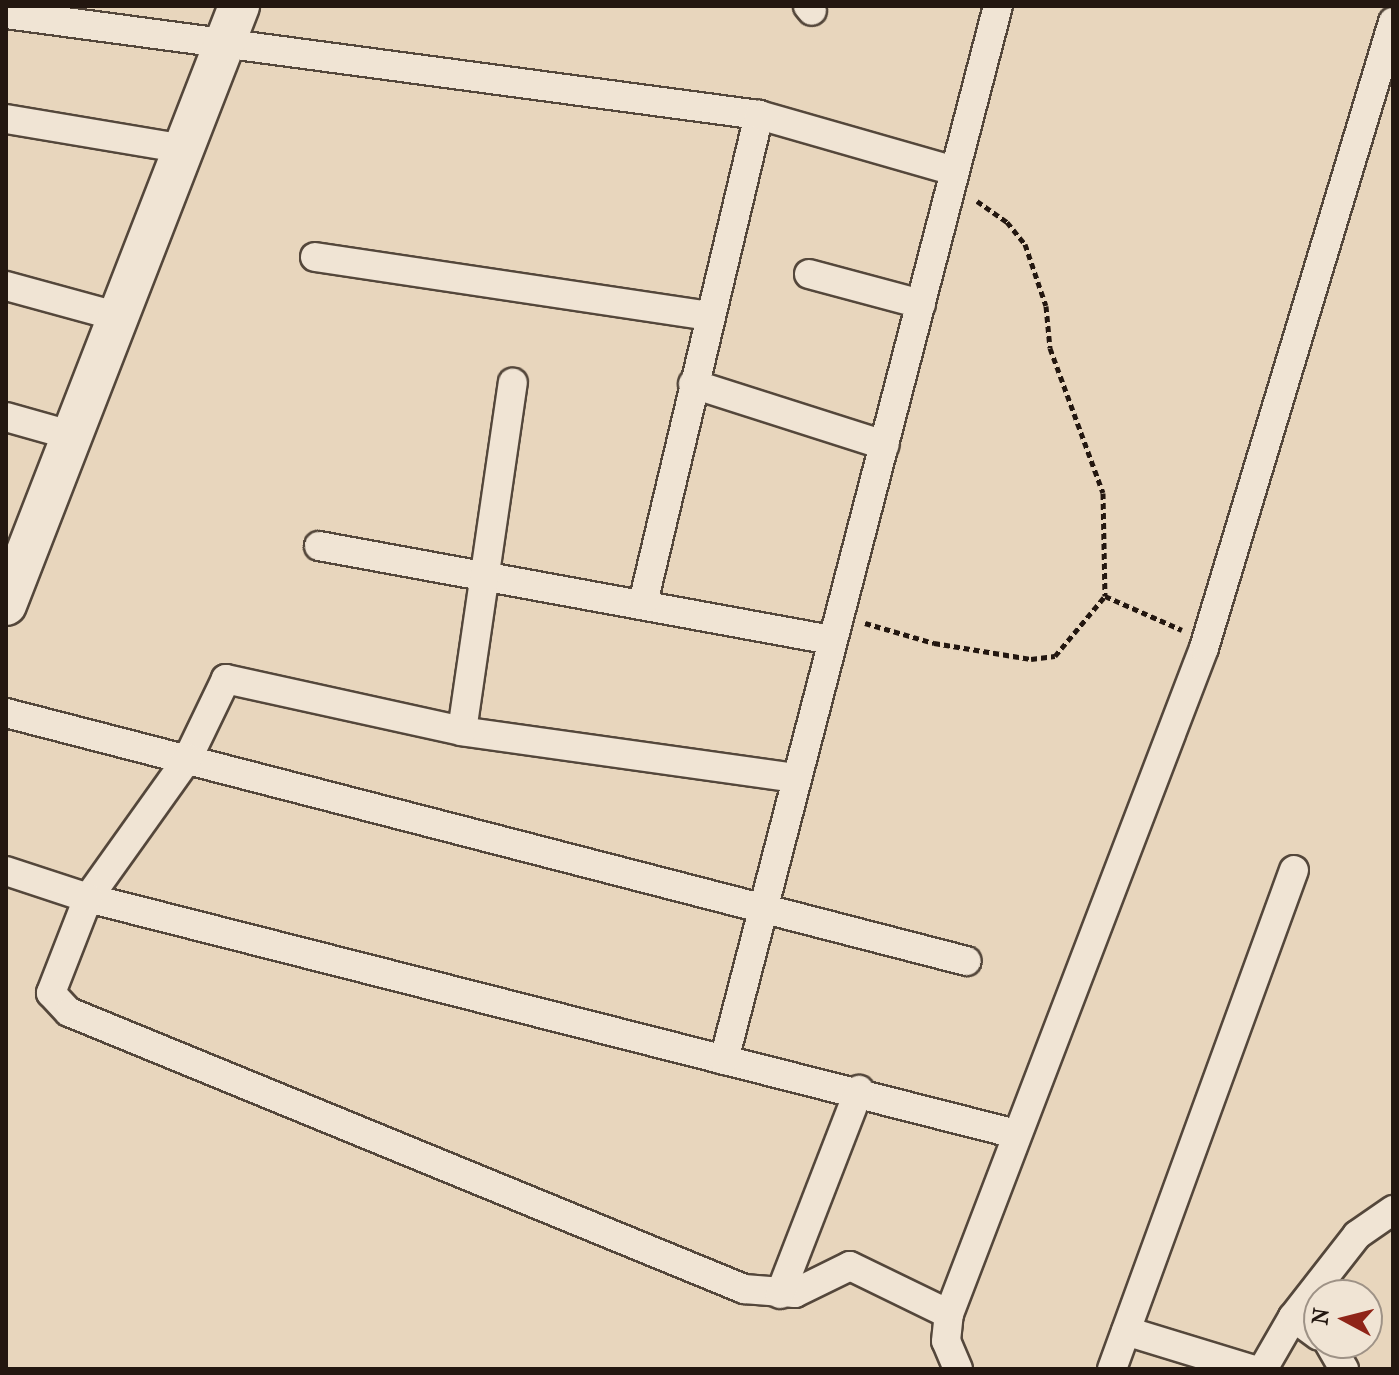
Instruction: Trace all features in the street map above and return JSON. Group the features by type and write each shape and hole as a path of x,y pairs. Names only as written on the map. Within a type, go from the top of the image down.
{"street":[{"path":"11,580 73,436 239,6"},
{"path":"724,1060 761,906 998,6"},
{"path":"6,14 759,115 954,171"},
{"path":"958,1369 946,1341 949,1314 1204,648 1393,22"},
{"path":"643,603 759,115"},
{"path":"6,119 185,149"},
{"path":"315,257 709,316"},
{"path":"809,274 921,304"},
{"path":"6,286 119,317"},
{"path":"462,731 513,383"},
{"path":"693,384 884,445"},
{"path":"6,417 73,436"},
{"path":"319,546 643,603 835,627"},
{"path":"795,778 462,731 226,679 188,758 88,898 51,993 69,1012 744,1289 780,1294 816,1287 850,1266 949,1314"},
{"path":"6,713 966,961"},
{"path":"1112,1369 1294,870"},
{"path":"6,871 88,898 724,1060 859,1090 1016,1134"},
{"path":"780,1294 859,1090"},
{"path":"1263,1369 1293,1317 1357,1235 1393,1210"},
{"path":"1293,1317 1303,1324"},
{"path":"1126,1331 1250,1369"}],"path":[{"path":"835,627 1031,659 1055,656 1105,596 1103,493 1050,348 1046,306 1025,244 1007,222 977,202 954,171"},
{"path":"1105,596 1181,629 1204,648"}]}
